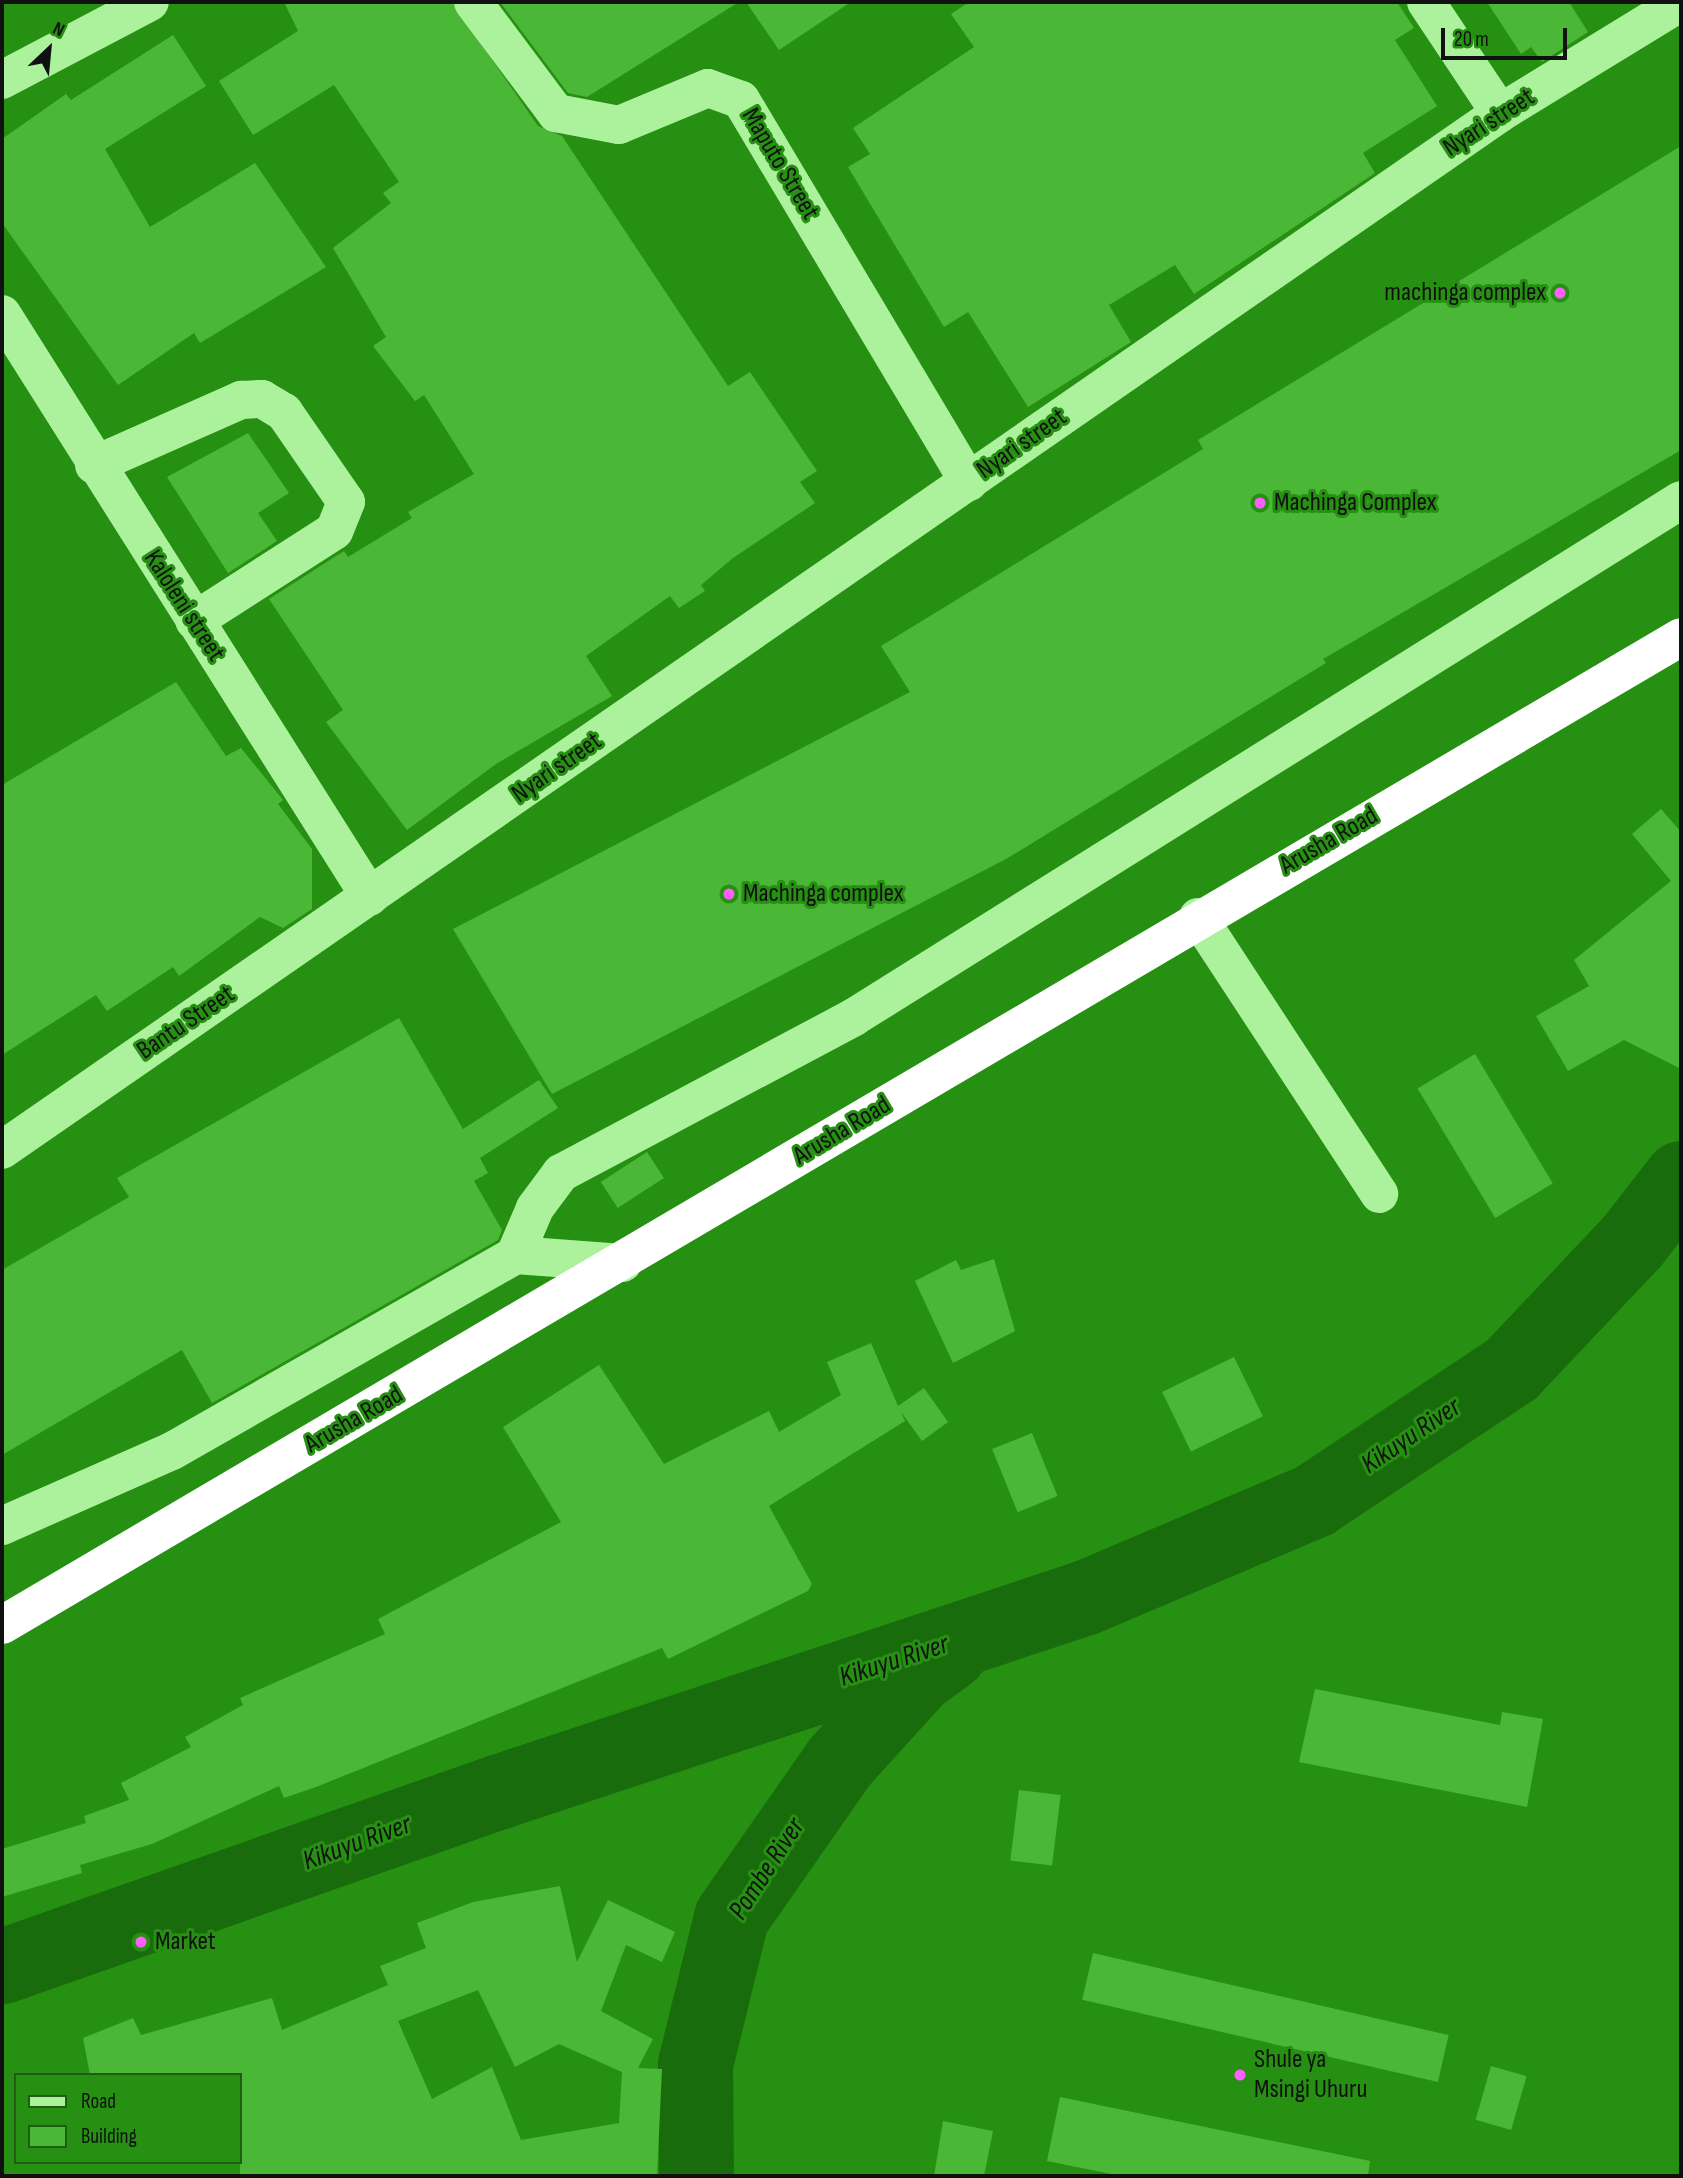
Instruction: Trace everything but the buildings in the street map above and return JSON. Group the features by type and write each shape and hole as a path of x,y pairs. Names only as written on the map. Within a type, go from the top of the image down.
{"highway":[{"name":"Arusha Road","path":"2,1625 623,1263 1198,917 1681,637"}],"street":[{"path":"2,80 150,2"},
{"name":"Maputo Street","path":"473,2 556,113 619,125 708,88 741,100 969,482"},
{"path":"1426,2 1500,113"},
{"name":"Nyari street","path":"370,897 1500,113 1681,2"},
{"name":"Kaloleni street","path":"2,314 94,465 370,897"},
{"path":"94,465 240,400 262,399 284,412 346,502 334,531 194,621"},
{"path":"514,1255 535,1208 561,1173 854,1017 1681,500"},
{"name":"Bantu Street","path":"2,1150 370,897"},
{"path":"1198,917 1379,1194"},
{"path":"2,1526 172,1451 514,1255 623,1263"}],"waterway":[{"name":"Kikuyu River","path":"2,1966 497,1792 1086,1597 1314,1500 1511,1369 1632,1241 1681,1178"},
{"name":"Pombe River","path":"696,2176 695,2064 731,1917 839,1762 918,1675 950,1652"}],"place":[{"name":"machinga complex","path":"1560,293"},
{"name":"Machinga Complex","path":"1260,503"},
{"name":"Machinga complex","path":"729,894"},
{"name":"Market","path":"141,1942"},
{"name":"Shule ya Msingi Uhuru","path":"1240,2075"}]}
